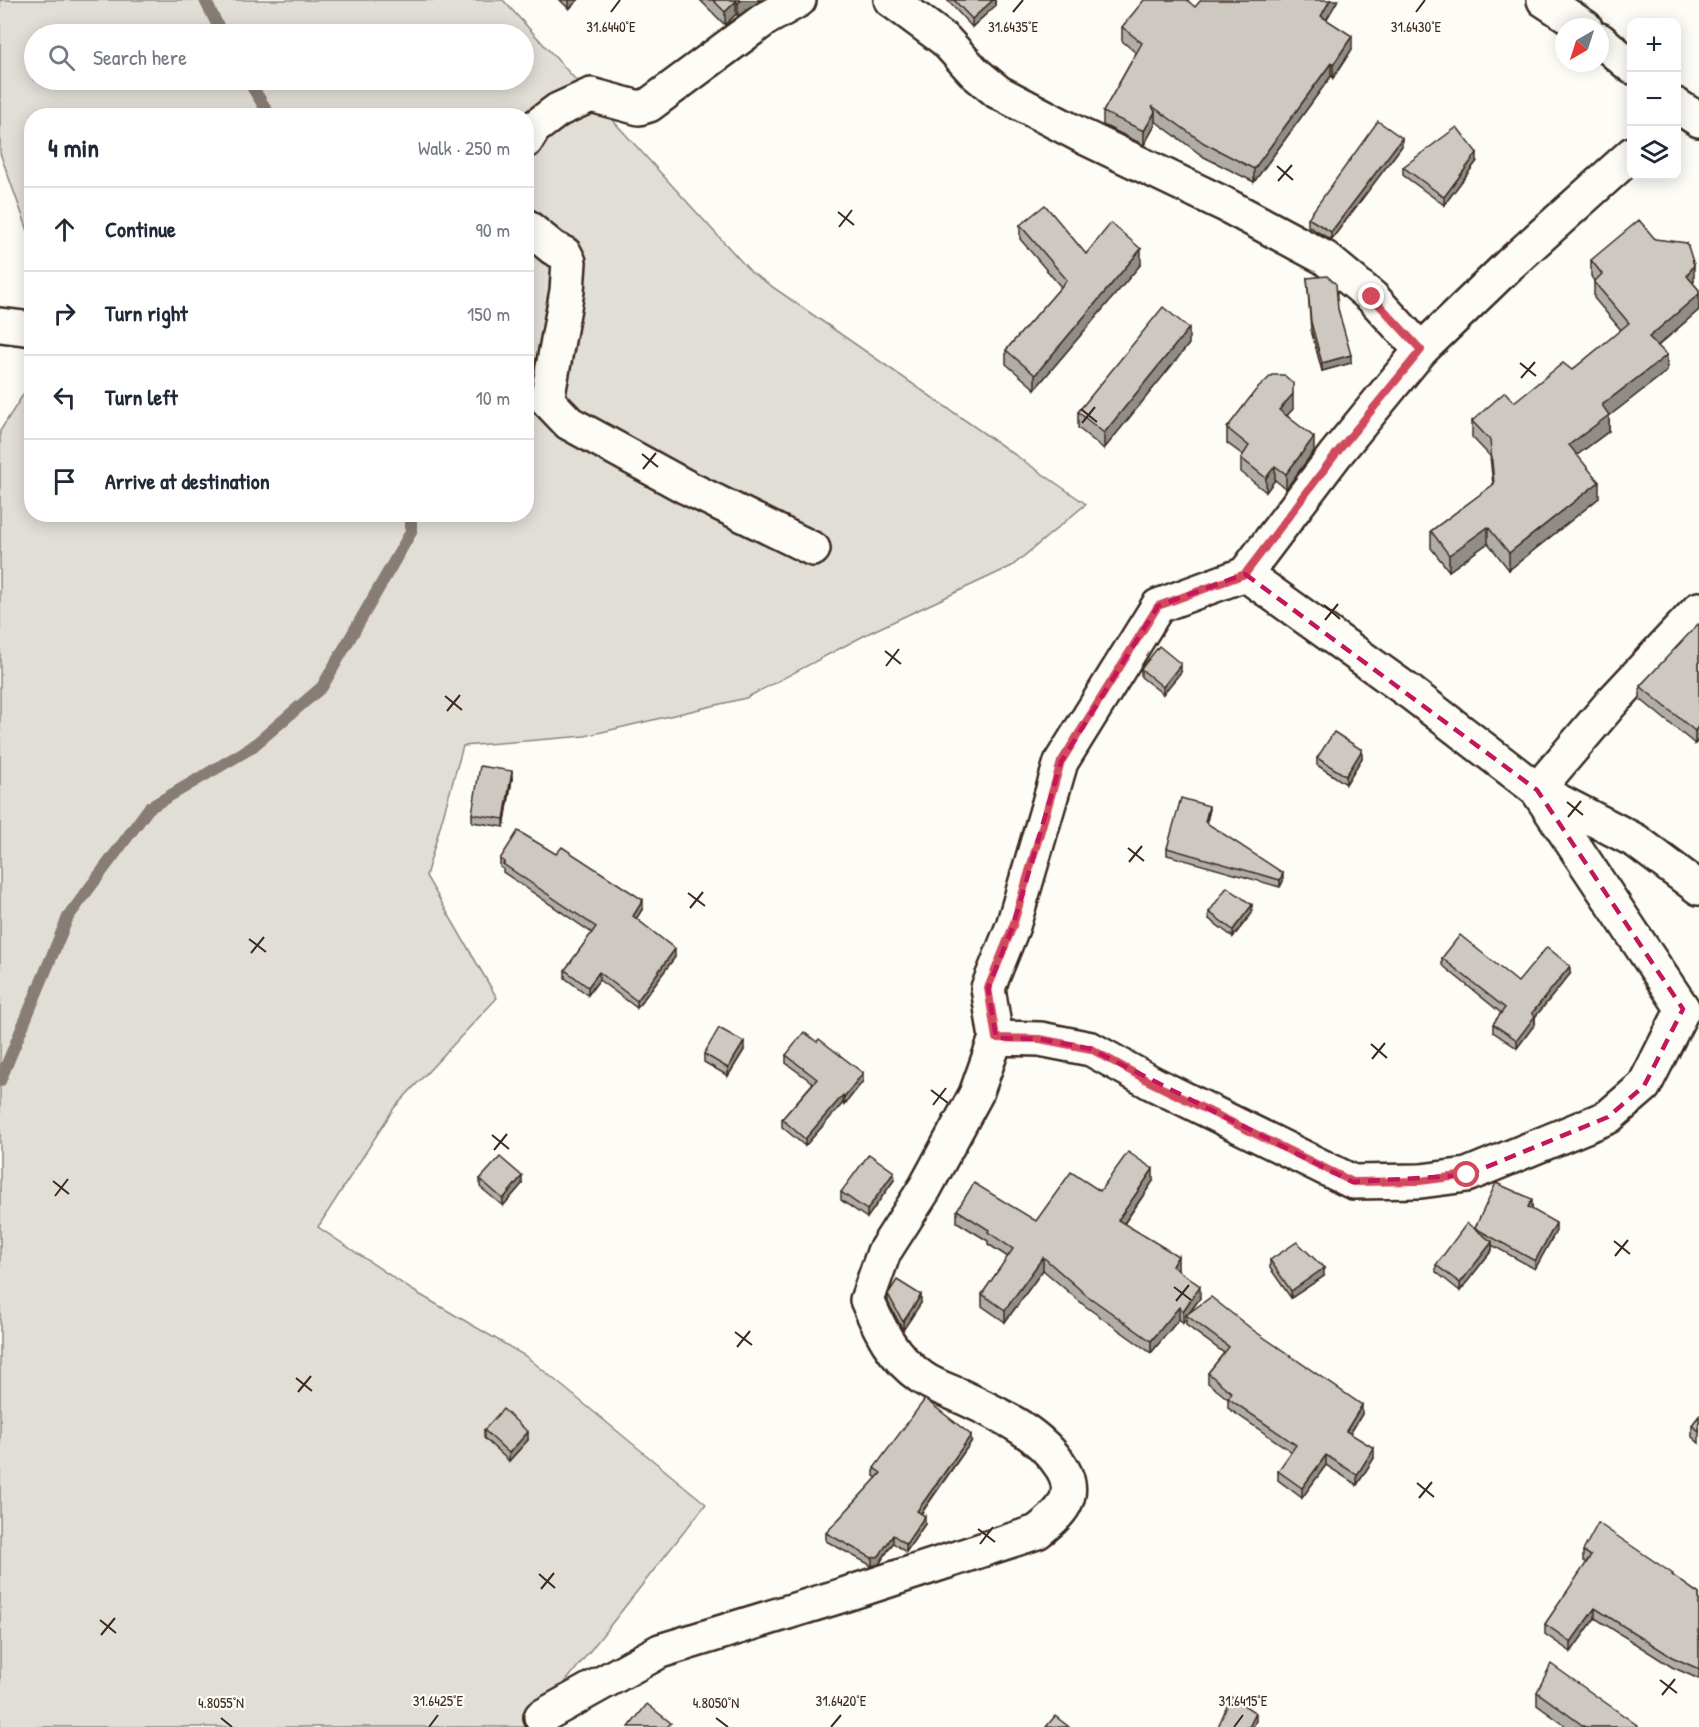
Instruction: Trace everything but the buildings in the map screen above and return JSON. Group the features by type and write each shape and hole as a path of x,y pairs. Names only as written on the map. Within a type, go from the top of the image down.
{"street":[{"path":"534,128 558,110 591,95 639,108 649,105 765,19 799,0"},
{"path":"891,0 945,40 975,73 998,92 1084,137 1224,204 1325,258 1372,297 1421,350"},
{"path":"1544,0 1571,18"},
{"path":"1609,48 1627,63"},
{"path":"541,1716 660,1651 1037,1532 1064,1506 1069,1492 1068,1479 1053,1454 1022,1427 924,1380 900,1361 882,1334 867,1300 884,1252 925,1188 976,1094 996,1038 988,988 1013,926 1061,762 1158,606 1245,574 1335,455 1421,350 1510,264 1627,159"},
{"path":"534,233 553,248 565,254 568,262 567,291 547,400 569,423 686,487 813,549"},
{"path":"0,326 24,328"},
{"path":"1245,574 1411,693 1537,790 1636,841 1699,888"},
{"path":"1537,790 1612,702 1699,609"},
{"path":"996,1038 1040,1039 1091,1049 1152,1083 1353,1182 1420,1181 1467,1175 1608,1117 1644,1086 1691,1013 1537,790"}],"highlighted area":[{"path":"1245,574 1537,790 1683,1009 1644,1086 1608,1117 1467,1175 1353,1182 1091,1049 1040,1039 996,1038 988,988 1013,926 1061,762 1158,606"}],"shaded area":[{"path":"0,0 503,0 525,24 24,24 24,90 534,90 534,34 751,272 1086,504 1012,566 869,633 746,698 585,736 463,746 426,876 497,998 394,1108 318,1227 412,1290 527,1357 706,1504 530,1727 0,1727 0,431 24,393 24,522 534,522 534,108 24,108 24,220 0,153"}],"waterway":[{"path":"205,0 217,24"},
{"path":"254,90 265,108"},
{"path":"0,1081 68,917 149,808 251,748 322,687 411,532 411,522"}],"route":[{"path":"1372,297 1421,350 1335,455 1245,574 1158,606 1061,762 1013,926 988,988 996,1038 1040,1039 1091,1049 1152,1083 1353,1182 1420,1181 1467,1175"}]}
